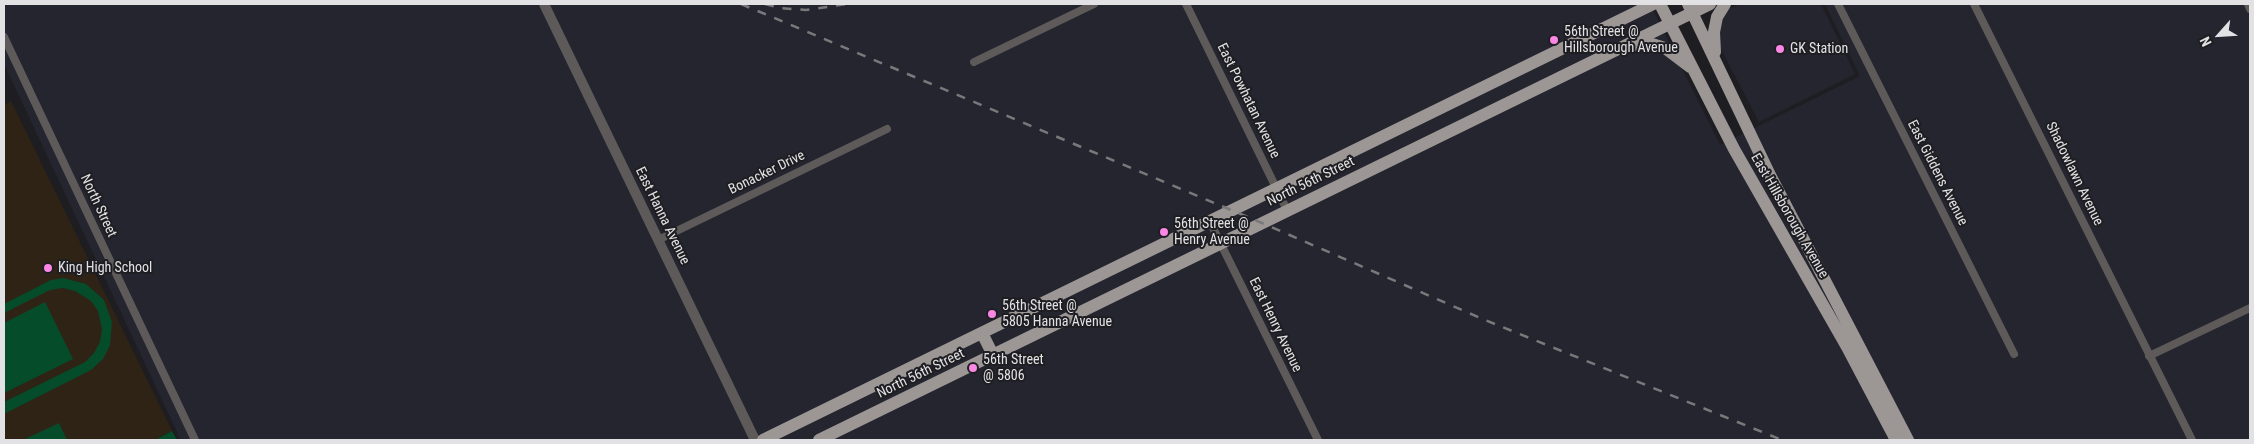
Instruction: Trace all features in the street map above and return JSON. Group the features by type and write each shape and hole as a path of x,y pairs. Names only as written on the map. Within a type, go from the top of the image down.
{"main road":[{"path":"1612,24 1630,4"},
{"name":"North 56th Street","path":"763,440 1653,4"},
{"name":"East Hillsborough Avenue","path":"1660,4 1738,156 1847,347 1896,440"},
{"name":"North 56th Street","path":"819,440 1625,46 1670,23 1690,8 1710,4"},
{"path":"1715,60 1714,32 1717,16 1725,4"},
{"name":"East Hillsborough Avenue","path":"1690,8 1770,175 1908,440"},
{"path":"1625,46 1652,44 1661,47 1693,70"},
{"path":"982,333 993,355"}],"street":[{"name":"East Hanna Avenue","path":"544,4 755,440"},
{"path":"974,62 1094,4"},
{"name":"East Powhatan Avenue","path":"1186,4 1287,210"},
{"name":"East Giddens Avenue","path":"1838,4 2014,354"},
{"name":"Shadowlawn Avenue","path":"1974,4 2192,440"},
{"path":"2248,4 2250,8"},
{"name":"North Street","path":"4,37 195,440"},
{"name":"Bonacker Drive","path":"658,240 887,129"},
{"name":"East Henry Avenue","path":"1210,222 1318,440"},
{"path":"2149,356 2250,308"}],"shaded area":[{"path":"4,4 1650,4 1720,145 1860,76 1825,4 2250,4 2250,440 181,440 4,64"},
{"path":"1740,4 1821,4 1855,74 1759,122 1719,45 1720,26 1729,9"},
{"name":"King High School","path":"11,101 172,431 155,440 4,440 4,105"}],"green space":[{"path":"63,278 86,284 104,300 112,322 110,345 103,359 91,370 4,414 4,402 85,362 94,353 100,342 102,329 98,311 91,301 75,291 63,288 50,290 4,313 4,304 51,280"},
{"path":"45,302 73,359 4,393 4,323"},
{"path":"59,423 67,440 23,440"},
{"path":"172,431 177,440 155,440"}],"railway":[{"path":"741,4 1262,223 1485,320 1782,440"},
{"path":"765,4 780,8 806,10 847,4"}],"place":[{"name":"56th Street @ Hillsborough Avenue","path":"1554,40"},
{"name":"GK Station","path":"1780,49"},
{"name":"56th Street @ Henry Avenue","path":"1164,232"},
{"name":"King High School","path":"48,268"},
{"name":"56th Street @ 5805 Hanna Avenue","path":"992,314"},
{"name":"56th Street @ 5806","path":"973,368"}]}
